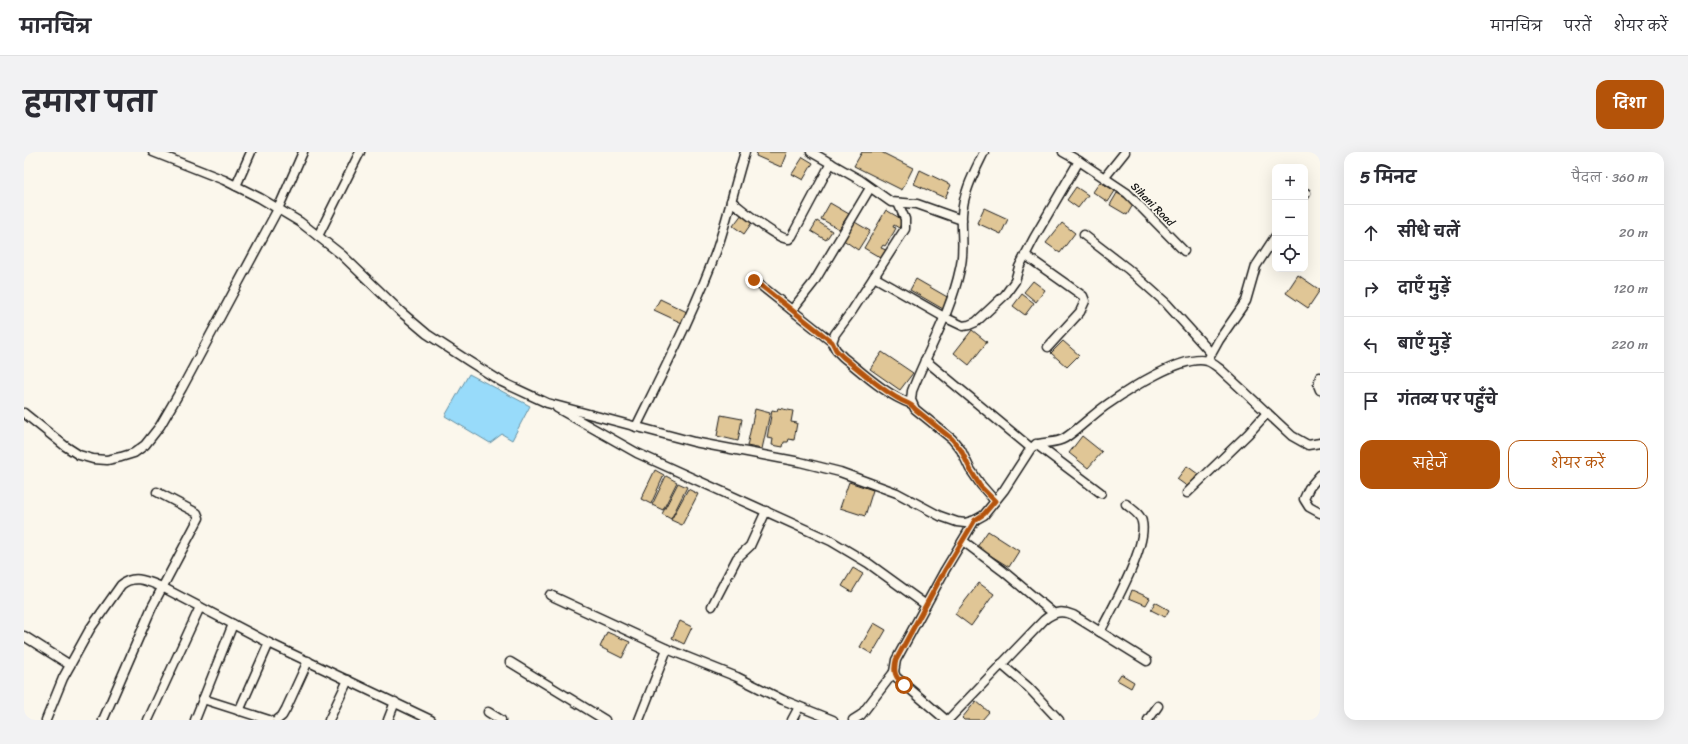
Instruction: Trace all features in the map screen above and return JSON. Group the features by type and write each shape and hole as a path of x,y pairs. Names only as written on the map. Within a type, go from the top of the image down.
{"street":[{"path":"153,152 236,186 260,198 300,222 342,255 401,312 427,334 502,382 547,403 637,453 810,530 850,551 926,605"},
{"path":"236,186 251,152"},
{"path":"24,413 65,446 79,455 93,459 107,460 121,458 134,453 144,445 160,426 182,388 278,209 303,152"},
{"path":"318,236 360,152"},
{"path":"636,427 700,292 717,248 745,152"},
{"path":"811,152 831,163 891,202 917,204 962,220"},
{"path":"984,152 963,203 963,254 953,295 912,391 912,404 915,409 952,439 961,450 980,486 995,501"},
{"name":"Sihani Road","path":"1063,152 1079,160 1120,187 1137,202 1184,251"},
{"path":"1105,177 1125,152"},
{"path":"874,277 944,317 963,326 976,322 1005,295 1015,281 1025,255 1079,160"},
{"path":"731,201 776,234 785,239 789,239 831,163"},
{"path":"792,310 814,282 870,188"},
{"path":"832,342 905,229 905,219 898,203"},
{"path":"1084,235 1128,269 1166,303 1220,369 1267,413 1302,442 1308,445 1319,444"},
{"path":"547,403 694,442 800,462 840,472 897,493 940,516 965,523 975,520 984,514 1004,490 1033,446 1064,439 1108,404 1170,368 1186,362 1210,357 1219,340 1246,301 1256,266 1272,242"},
{"path":"1025,255 1083,296 1085,301 1080,312 1048,347"},
{"path":"754,280 832,342 836,350 843,357 889,393 912,404"},
{"path":"925,360 1033,446 1102,493"},
{"path":"1320,377 1318,385 1320,390"},
{"path":"1187,493 1248,434 1267,413"},
{"path":"1320,475 1309,488 1304,500 1309,507 1320,514"},
{"path":"103,720 162,587 199,518 197,513 157,492"},
{"path":"1100,632 1126,580 1140,547 1143,535 1142,521 1139,515 1126,504"},
{"path":"712,606 737,558 750,546 766,511"},
{"path":"853,720 861,715 894,672 896,660 975,520"},
{"path":"962,541 1003,571 1053,613"},
{"path":"46,720 63,678 90,629 121,585 126,580 136,578 144,579 162,587 269,643 431,720"},
{"path":"550,595 667,649 737,677 799,706 834,720"},
{"path":"148,720 200,607"},
{"path":"894,672 896,677 904,685 947,720 1044,620 1053,613 1066,612 1146,661"},
{"path":"195,720 233,624"},
{"path":"24,636 70,665"},
{"path":"240,711 269,643"},
{"path":"639,720 667,649"},
{"path":"276,720 282,716 286,709 308,661"},
{"path":"510,662 605,720"},
{"path":"1001,664 1028,687 1059,720"},
{"path":"329,720 348,680"},
{"path":"203,699 240,711 255,718 269,720"},
{"path":"388,720 395,702"},
{"path":"792,720 799,706"},
{"path":"1148,720 1158,706"},
{"path":"488,712 501,720"}],"water":[{"path":"469,374 530,406 512,440 502,434 490,443 445,416"}],"building":[{"path":"757,152 787,152 781,167 756,156"},
{"path":"862,152 881,152 913,168 902,190 854,166"},
{"path":"803,157 813,163 803,180 792,174"},
{"path":"920,170 951,185 945,198 914,184"},
{"path":"1100,182 1115,191 1108,202 1093,192"},
{"path":"1076,187 1088,195 1078,208 1067,200"},
{"path":"1117,193 1134,203 1127,215 1110,205"},
{"path":"830,203 849,214 839,229 821,219"},
{"path":"984,208 1008,219 1001,234 977,223"},
{"path":"886,210 903,220 899,228 894,225 893,227 896,228 894,232 885,246 883,245 881,248 886,250 881,258 864,248"},
{"path":"742,214 753,221 744,234 733,226"},
{"path":"817,221 832,231 826,240 811,231"},
{"path":"853,221 870,231 858,250 842,239"},
{"path":"1062,223 1075,233 1060,253 1046,243"},
{"path":"1298,275 1320,290 1308,308 1286,293"},
{"path":"916,279 949,298 943,309 910,290"},
{"path":"1033,281 1045,290 1036,302 1024,292"},
{"path":"1022,294 1034,303 1025,315 1013,306"},
{"path":"660,299 687,312 682,323 654,310"},
{"path":"972,330 987,342 969,365 954,353"},
{"path":"1063,341 1079,355 1067,367 1051,353"},
{"path":"882,352 913,373 900,390 870,369"},
{"path":"778,408 793,411 791,422 797,423 794,440 789,439 788,442 784,442 783,447 772,445 773,439 767,438 772,410 777,411"},
{"path":"755,409 770,413 762,449 747,446"},
{"path":"721,415 742,419 738,441 717,436"},
{"path":"1082,436 1102,452 1088,468 1069,453"},
{"path":"1187,466 1198,474 1188,487 1177,479"},
{"path":"655,470 664,475 651,504 641,499"},
{"path":"666,476 677,482 663,510 652,505"},
{"path":"849,482 873,490 865,516 840,508"},
{"path":"678,483 687,487 671,519 662,514"},
{"path":"688,489 698,494 682,525 671,520"},
{"path":"988,531 1019,551 1009,567 977,547"},
{"path":"853,568 863,574 852,592 842,586"},
{"path":"979,583 994,594 971,626 955,614"},
{"path":"1132,590 1150,598 1146,605 1129,598"},
{"path":"1155,602 1169,610 1165,617 1151,610"},
{"path":"680,621 692,627 684,644 672,638"},
{"path":"874,623 886,630 872,654 860,647"},
{"path":"607,632 630,642 622,658 600,647"},
{"path":"1121,674 1134,682 1131,688 1117,680"},
{"path":"976,701 989,712 982,720 964,720 962,718"}],"route":[{"path":"754,280 832,342 836,350 843,357 889,393 912,404 915,409 952,439 961,450 980,486 995,501 984,514 975,520 945,570 896,660 894,672 896,677 904,685"}]}
